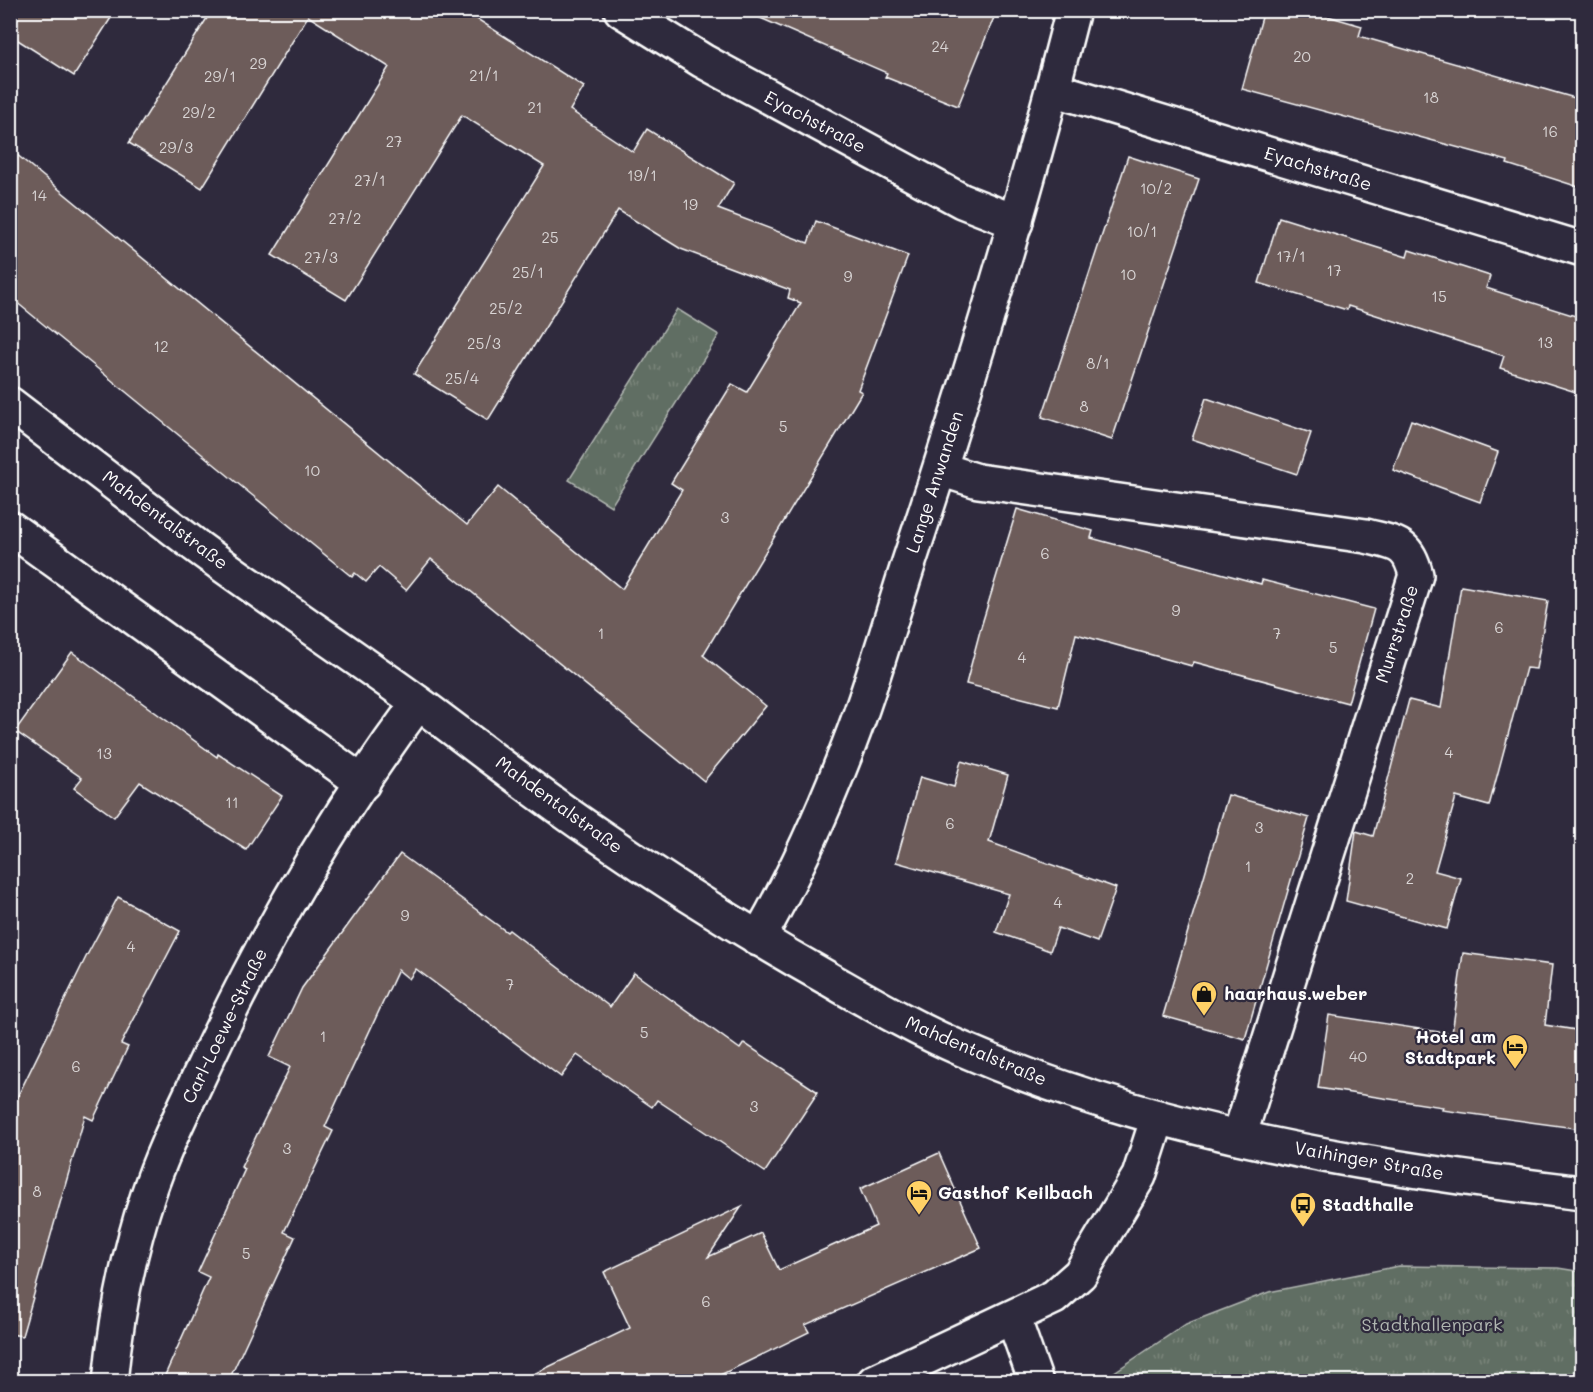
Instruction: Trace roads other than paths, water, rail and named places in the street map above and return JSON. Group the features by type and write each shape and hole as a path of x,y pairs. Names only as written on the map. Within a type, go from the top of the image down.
{"street":[{"name":"Eyachstraße","path":"621,10 703,61 962,201 1016,222"},
{"name":"Lange Anwanden","path":"758,939 782,898 850,742 940,469 1016,222 1073,10"},
{"name":"Eyachstraße","path":"1053,89 1582,249"},
{"name":"Mahdentalstraße","path":"10,404 197,546 418,703 596,834 758,939 906,1023 962,1049 1029,1076 1158,1117"},
{"name":"Murrstraße","path":"940,469 978,480 1366,536 1400,545 1412,559 1416,575 1239,1137"},
{"path":"10,528 363,783"},
{"name":"Carl-Loewe-Straße","path":"110,1382 129,1264 148,1195 175,1130 234,1001 282,912 363,783 418,703"},
{"name":"Vaihinger Straße","path":"1158,1117 1239,1137 1379,1163 1582,1192"},
{"path":"874,1382 1054,1297 1080,1274 1139,1176 1158,1117"},
{"path":"1013,1317 1036,1382"}],"place":[{"name":"haarhaus.weber","path":"1204,1017"},
{"name":"Hotel am Stadtpark","path":"1515,1070"},
{"name":"Gasthof Keilbach","path":"919,1216"},
{"name":"Stadthalle","path":"1303,1228"}],"park label":[{"name":"Stadthallenpark","path":"1432,1325"}]}
